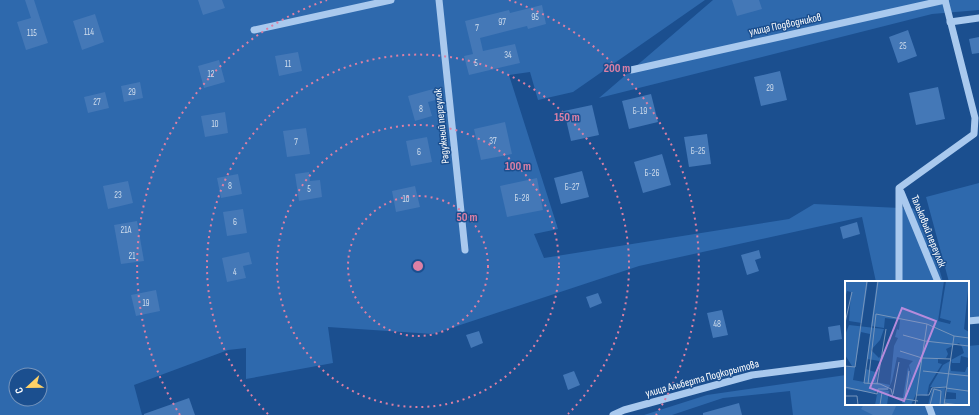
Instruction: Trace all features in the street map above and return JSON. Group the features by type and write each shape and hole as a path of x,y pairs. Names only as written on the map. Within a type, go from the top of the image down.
{"street":[{"path":"254,30 392,0"},
{"name":"Радужный переулок","path":"439,0 465,250"},
{"path":"899,281 899,188 974,134 975,118 945,0"},
{"name":"улица Подводников","path":"630,70 945,0"},
{"path":"950,22 979,18"},
{"name":"Тальковый переулок","path":"899,188 938,281"},
{"path":"969,321 979,320"},
{"name":"улица Альберта Подкорытова","path":"613,415 624,410 752,375 845,363"},
{"path":"928,405 932,415"}],"shaded area":[{"path":"0,0 705,0 573,92 538,100 530,72 509,75 558,229 534,234 544,258 789,219 814,204 922,209 943,281 876,281 862,217 639,266 433,334 328,327 333,363 246,379 246,348 228,350 134,385 142,415 0,415"},
{"path":"713,0 979,0 979,10 932,14 599,98"},
{"path":"979,183 979,321 969,323 969,281 949,281 926,197"},
{"path":"979,345 979,415 793,415 790,391 723,398 672,415 644,415 707,395 845,375 845,405 969,405 969,346"}],"building":[{"path":"25,0 34,0 48,43 26,50 17,22 31,18"},
{"path":"198,0 222,0 225,8 203,15"},
{"path":"732,0 759,0 762,9 737,16"},
{"path":"542,5 546,24 528,29 527,26 480,38 483,51 515,44 520,63 469,75 464,56 473,54 465,21 509,10 510,13"},
{"path":"95,14 104,42 82,50 73,21"},
{"path":"908,30 917,56 898,63 889,37"},
{"path":"979,37 979,53 972,54 969,39"},
{"path":"298,52 302,71 279,76 275,56"},
{"path":"219,60 225,82 204,88 198,66"},
{"path":"780,71 787,100 761,106 754,77"},
{"path":"140,82 143,98 124,102 121,86"},
{"path":"938,87 945,119 916,125 909,93"},
{"path":"433,89 436,100 428,102 432,116 415,121 408,96"},
{"path":"105,92 109,108 88,113 84,97"},
{"path":"651,94 658,122 629,129 622,101"},
{"path":"592,105 599,135 571,141 564,111"},
{"path":"225,112 228,133 205,137 201,116"},
{"path":"505,122 512,154 481,160 474,129"},
{"path":"306,128 310,154 287,157 283,131"},
{"path":"707,134 711,164 689,167 684,137"},
{"path":"427,137 432,162 411,166 406,141"},
{"path":"662,154 671,185 643,193 634,162"},
{"path":"582,171 589,197 561,204 554,178"},
{"path":"309,172 310,181 320,180 322,197 299,201 295,174"},
{"path":"238,174 242,194 221,198 217,178"},
{"path":"537,178 543,210 507,217 500,186"},
{"path":"128,181 133,203 108,209 103,186"},
{"path":"415,186 420,207 396,212 392,191"},
{"path":"243,209 247,233 227,236 223,212"},
{"path":"137,221 144,261 121,264 114,225"},
{"path":"857,222 860,234 843,239 840,227"},
{"path":"759,250 761,258 755,260 759,271 747,275 741,255"},
{"path":"249,252 252,264 243,266 246,278 227,282 222,258"},
{"path":"156,290 160,311 136,316 131,295"},
{"path":"598,293 602,303 590,308 586,297"},
{"path":"722,310 728,335 713,338 707,313"},
{"path":"840,325 842,339 830,341 828,327"},
{"path":"479,331 483,343 471,348 466,335"},
{"path":"574,371 580,385 568,390 563,375"},
{"path":"189,398 195,415 144,415 144,414"},
{"path":"739,403 742,415 703,415 703,413"},
{"path":"863,405 897,405 892,415 873,415 861,409"}]}
